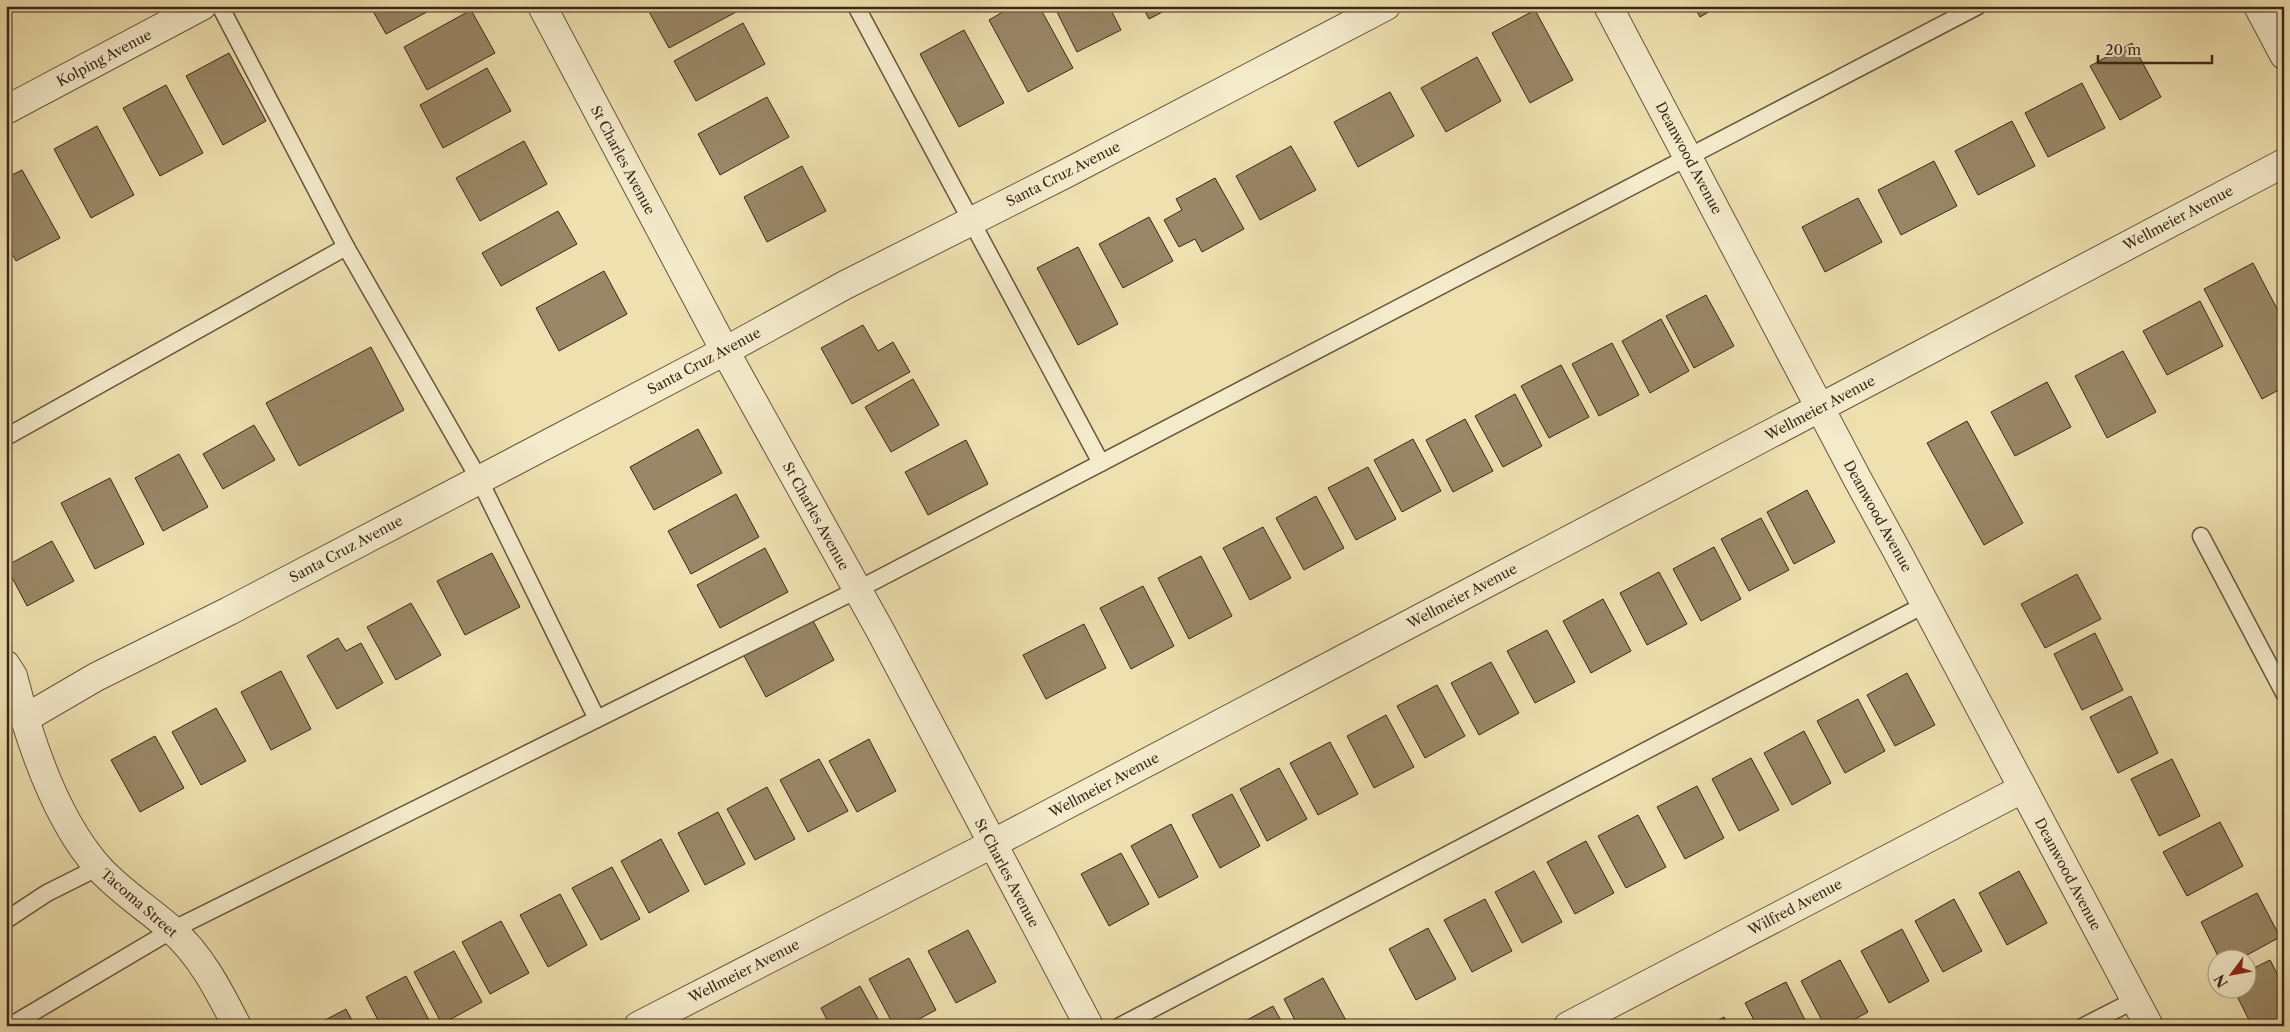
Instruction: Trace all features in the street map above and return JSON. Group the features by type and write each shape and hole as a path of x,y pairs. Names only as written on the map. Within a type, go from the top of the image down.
{"street":[{"name":"Kolping Avenue","path":"6,110 202,6"},
{"name":"St Charles Avenue","path":"542,6 725,350 858,590 1089,1026"},
{"name":"Santa Cruz Avenue","path":"24,719 96,678 480,479 845,285 926,246 971,220 1066,174 1386,6"},
{"name":"Deanwood Avenue","path":"1608,6 2149,1026"},
{"path":"2258,6 2284,55"},
{"name":"Wellmeier Avenue","path":"638,1026 992,844 2284,163"},
{"name":"Tacoma Street","path":"6,665 13,676 36,757 73,833 99,867 129,897 172,930 200,961 237,1026"},
{"name":"Wilfred Avenue","path":"1568,1026 2022,789"}],"lane":[{"path":"220,6 346,247 480,479 597,719"},
{"path":"856,6 1101,463"},
{"path":"10,1026 172,930 858,590 1978,6"},
{"path":"6,437 346,247"},
{"path":"2201,536 2284,694"},
{"path":"1120,1026 1926,604"},
{"path":"6,920 47,893 99,867"},
{"path":"2084,1026 2135,1000"}],"shaded area":[{"path":"2258,6 2284,6 2284,55"}],"building":[{"path":"6,6 20,6 6,14"},
{"path":"370,6 438,6 386,34"},
{"path":"650,6 735,6 738,11 669,48 647,8"},
{"path":"1013,6 1039,6 1073,68 1028,92 989,20"},
{"path":"1054,6 1109,6 1121,30 1077,52"},
{"path":"1142,6 1174,6 1149,19"},
{"path":"1694,6 1719,6 1700,17"},
{"path":"471,10 495,53 427,90 404,47"},
{"path":"1535,10 1573,80 1530,103 1492,33"},
{"path":"743,23 765,64 696,101 674,61"},
{"path":"964,30 1004,103 959,127 920,54"},
{"path":"2132,43 2161,97 2120,120 2090,66"},
{"path":"229,53 266,121 223,145 186,76"},
{"path":"1477,57 1501,101 1446,132 1421,88"},
{"path":"487,68 511,111 443,148 420,105"},
{"path":"2082,83 2105,128 2048,157 2025,113"},
{"path":"166,85 203,153 160,176 123,108"},
{"path":"1390,92 1414,136 1358,167 1334,122"},
{"path":"767,97 789,137 720,175 698,134"},
{"path":"2012,121 2035,166 1978,195 1955,151"},
{"path":"97,126 134,195 91,218 54,149"},
{"path":"524,141 547,184 480,221 456,178"},
{"path":"1291,146 1316,190 1260,220 1236,176"},
{"path":"1934,161 1957,206 1901,235 1878,190"},
{"path":"802,166 826,211 767,242 744,197"},
{"path":"22,170 60,238 16,261 6,243 6,178"},
{"path":"1215,178 1244,229 1202,252 1195,239 1179,247 1164,220 1182,210 1176,199"},
{"path":"1858,198 1882,242 1825,272 1802,227"},
{"path":"558,211 577,244 501,286 482,253"},
{"path":"1149,217 1173,261 1123,288 1099,244"},
{"path":"1078,247 1118,324 1078,345 1037,268"},
{"path":"2253,263 2284,322 2284,387 2262,399 2204,289"},
{"path":"604,271 627,314 559,351 536,308"},
{"path":"1706,295 1734,346 1694,368 1666,316"},
{"path":"2200,301 2223,346 2167,375 2143,331"},
{"path":"1661,319 1689,371 1650,393 1622,341"},
{"path":"863,325 878,351 893,342 910,372 852,404 821,348"},
{"path":"1612,343 1639,395 1599,416 1572,364"},
{"path":"371,347 404,410 299,466 266,403"},
{"path":"2123,351 2156,412 2107,438 2075,376"},
{"path":"1561,365 1589,417 1549,438 1521,386"},
{"path":"913,379 939,425 891,452 865,407"},
{"path":"2047,382 2071,427 2015,456 1991,412"},
{"path":"1515,394 1542,446 1503,467 1475,416"},
{"path":"1465,419 1493,471 1453,492 1426,440"},
{"path":"1967,421 2023,523 1984,545 1927,443"},
{"path":"254,425 275,460 223,489 203,454"},
{"path":"698,429 722,473 654,510 630,467"},
{"path":"1413,439 1441,491 1402,512 1374,460"},
{"path":"966,440 988,484 928,515 905,472"},
{"path":"179,454 208,507 163,531 135,478"},
{"path":"1368,467 1396,519 1356,540 1328,488"},
{"path":"110,478 144,544 95,569 61,503"},
{"path":"1807,490 1835,542 1794,564 1767,512"},
{"path":"736,494 759,537 691,574 668,531"},
{"path":"1316,496 1344,548 1304,570 1276,518"},
{"path":"1761,518 1789,570 1749,591 1721,539"},
{"path":"1263,527 1291,578 1250,600 1223,548"},
{"path":"52,541 74,581 27,606 6,566"},
{"path":"1714,547 1741,599 1701,621 1673,569"},
{"path":"765,548 788,592 720,628 697,585"},
{"path":"492,553 520,607 465,635 437,581"},
{"path":"1201,556 1232,616 1189,639 1158,578"},
{"path":"1659,572 1687,624 1647,645 1620,593"},
{"path":"2077,574 2101,619 2045,648 2021,604"},
{"path":"1143,586 1174,646 1131,669 1100,608"},
{"path":"1603,599 1631,651 1591,673 1563,621"},
{"path":"411,603 441,655 396,680 367,627"},
{"path":"811,617 834,660 766,697 743,654"},
{"path":"1084,624 1106,668 1046,699 1023,655"},
{"path":"1547,630 1575,682 1535,703 1507,651"},
{"path":"2095,633 2123,690 2082,710 2054,654"},
{"path":"338,638 346,651 361,643 383,683 337,709 307,656"},
{"path":"1491,662 1519,713 1479,735 1451,683"},
{"path":"281,671 311,729 271,750 241,692"},
{"path":"1907,673 1935,725 1895,746 1867,695"},
{"path":"1437,685 1465,736 1425,758 1397,706"},
{"path":"2131,696 2158,753 2118,773 2090,717"},
{"path":"1858,699 1885,751 1845,773 1817,721"},
{"path":"216,708 246,761 201,785 172,732"},
{"path":"1386,715 1414,767 1374,788 1347,736"},
{"path":"1804,731 1831,783 1792,805 1764,753"},
{"path":"155,736 184,788 140,812 111,760"},
{"path":"869,739 896,791 857,812 829,761"},
{"path":"1330,742 1358,794 1318,815 1290,763"},
{"path":"1751,758 1779,810 1739,831 1712,779"},
{"path":"819,759 848,811 808,832 780,780"},
{"path":"2172,759 2200,816 2159,836 2131,779"},
{"path":"1279,768 1307,819 1267,841 1240,789"},
{"path":"1697,786 1724,838 1685,859 1657,807"},
{"path":"767,787 795,839 755,860 727,809"},
{"path":"1232,794 1260,846 1220,868 1192,815"},
{"path":"718,812 745,864 705,885 678,833"},
{"path":"1638,815 1666,867 1626,888 1598,836"},
{"path":"2220,822 2243,866 2187,896 2163,852"},
{"path":"1171,824 1198,877 1159,898 1131,846"},
{"path":"661,839 689,891 649,913 621,861"},
{"path":"1586,841 1614,893 1575,914 1547,862"},
{"path":"1121,853 1149,904 1109,926 1081,874"},
{"path":"612,867 640,919 601,940 572,888"},
{"path":"1534,871 1562,922 1522,943 1495,892"},
{"path":"2019,871 2047,923 2007,945 1979,893"},
{"path":"2257,893 2280,937 2256,950 2215,950 2201,922"},
{"path":"560,894 587,945 548,967 520,915"},
{"path":"1485,899 1512,951 1472,972 1444,920"},
{"path":"1954,899 1982,951 1943,972 1915,921"},
{"path":"501,921 529,973 490,994 462,942"},
{"path":"1428,928 1456,979 1416,1000 1389,949"},
{"path":"1902,929 1929,981 1889,1003 1861,951"},
{"path":"968,930 996,982 956,1003 928,951"},
{"path":"454,951 482,1002 442,1024 414,972"},
{"path":"909,958 936,1010 906,1026 894,1026 869,979"},
{"path":"1840,960 1868,1012 1842,1026 1825,1026 1801,981"},
{"path":"2270,960 2284,987 2284,1023 2279,1026 2252,1026 2239,1000 2258,1000 2258,966"},
{"path":"406,976 432,1026 381,1026 366,997"},
{"path":"1323,978 1349,1026 1298,1026 1284,999"},
{"path":"1786,982 1808,1026 1757,1026 1745,1003"},
{"path":"860,986 882,1026 830,1026 821,1008"},
{"path":"1273,1006 1284,1026 1236,1026"},
{"path":"346,1009 355,1026 314,1026"},
{"path":"1724,1017 1729,1026 1708,1026"},
{"path":"806,1020 809,1026 796,1026"}]}
